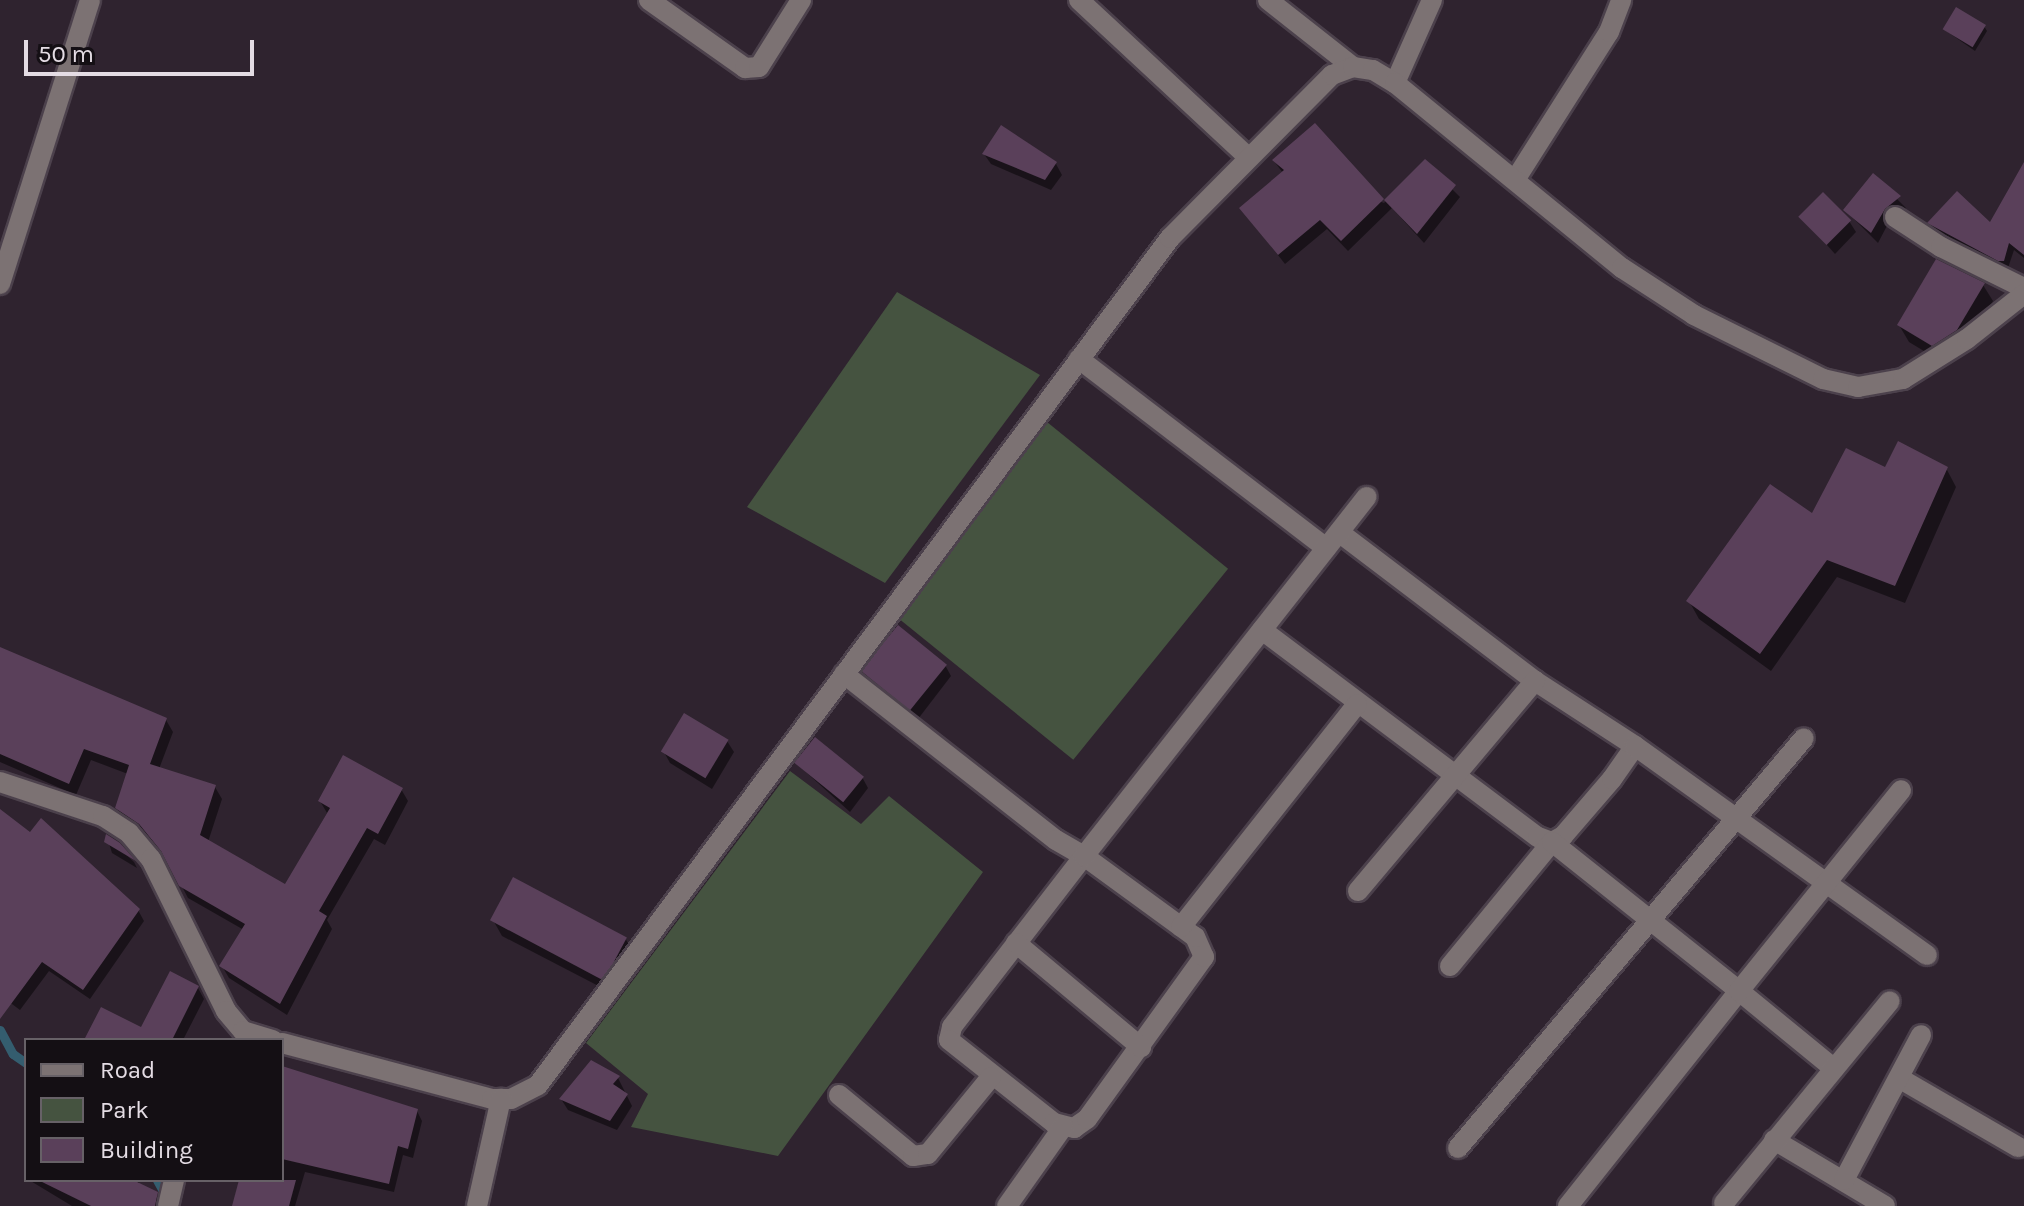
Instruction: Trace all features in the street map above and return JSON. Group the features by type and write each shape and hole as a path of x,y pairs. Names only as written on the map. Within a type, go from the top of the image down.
{"street":[{"path":"0,284 90,0"},
{"path":"649,0 745,68 759,67 801,0"},
{"path":"1079,0 1248,157"},
{"path":"1268,0 1353,67"},
{"path":"1395,83 1432,0"},
{"path":"1515,180 1609,32 1621,0"},
{"path":"284,1044 501,1099 538,1085 1170,238 1332,75 1353,67 1373,70 1395,83 1622,268 1694,315 1823,379 1858,387 1903,379 1967,339 2024,294"},
{"path":"1895,217 1941,247 2024,288"},
{"path":"1079,359 1326,548"},
{"path":"1063,1127 991,1077 949,1040 952,1027 1366,497"},
{"path":"1339,532 1535,681 1635,746 1927,955"},
{"path":"1262,630 1453,778 1552,842 1832,1067"},
{"path":"844,674 1056,840 1084,856 1181,927 1202,947 1202,967 1087,1119 1063,1127 1007,1206"},
{"path":"1358,891 1535,681"},
{"path":"1181,927 1357,704"},
{"path":"1458,1148 1734,816 1804,738"},
{"path":"1450,966 1552,842 1563,836 1635,746"},
{"path":"0,782 103,816 129,833 151,859 241,1036"},
{"path":"1568,1206 1901,790"},
{"path":"1016,943 1141,1047"},
{"path":"1724,1203 1832,1067 1890,1001"},
{"path":"1844,1180 1921,1035"},
{"path":"839,1095 913,1156 928,1154 991,1077"},
{"path":"1899,1078 2018,1147"},
{"path":"477,1206 501,1099"},
{"path":"1774,1140 1885,1206"},
{"path":"168,1206 174,1182"}],"green space":[{"path":"897,292 1040,375 885,583 747,507"},
{"path":"1047,422 1228,569 1073,760 892,613"},
{"path":"790,771 861,824 889,796 983,872 778,1156 631,1127 648,1094 586,1043"}],"building":[{"path":"1956,7 1986,25 1973,47 1943,29"},
{"path":"1315,123 1384,199 1341,241 1320,220 1278,255 1239,208 1284,170 1272,160"},
{"path":"1001,125 1057,162 1045,180 982,154"},
{"path":"1425,159 1456,185 1417,234 1384,200"},
{"path":"2024,162 2024,255 2009,243 2004,261 1998,261 1927,223 1957,191 1990,222"},
{"path":"1873,173 1901,196 1885,209 1871,233 1843,210"},
{"path":"1823,192 1851,220 1827,245 1798,217"},
{"path":"1936,259 1985,283 1957,330 1932,346 1897,325"},
{"path":"1898,441 1948,467 1895,586 1827,560 1760,654 1686,601 1770,484 1812,513 1846,448 1885,467"},
{"path":"898,625 947,665 910,710 861,671"},
{"path":"0,647 167,718 150,764 216,785 200,835 285,884 330,808 318,801 343,755 403,788 378,834 367,828 319,911 327,916 280,1004 219,966 245,924 179,886 161,851 139,824 115,808 129,765 84,749 69,784 0,754"},
{"path":"684,713 729,740 705,778 661,752"},
{"path":"815,737 864,777 843,802 794,763"},
{"path":"0,809 30,832 41,818 140,909 83,990 42,962 0,1019"},
{"path":"106,834 120,843 136,861 104,842"},
{"path":"513,877 627,938 604,981 490,920"},
{"path":"170,971 199,986 173,1038 85,1038 101,1007 141,1027"},
{"path":"591,1060 620,1076 613,1084 628,1094 610,1121 559,1099"},
{"path":"284,1067 418,1109 408,1149 398,1146 389,1184 284,1159"},
{"path":"296,1180 289,1206 232,1206 238,1182"},
{"path":"42,1182 137,1182 158,1192 155,1206 91,1206"}],"waterway":[{"path":"0,1030 13,1054 24,1062"},
{"path":"158,1182 167,1198"}]}
